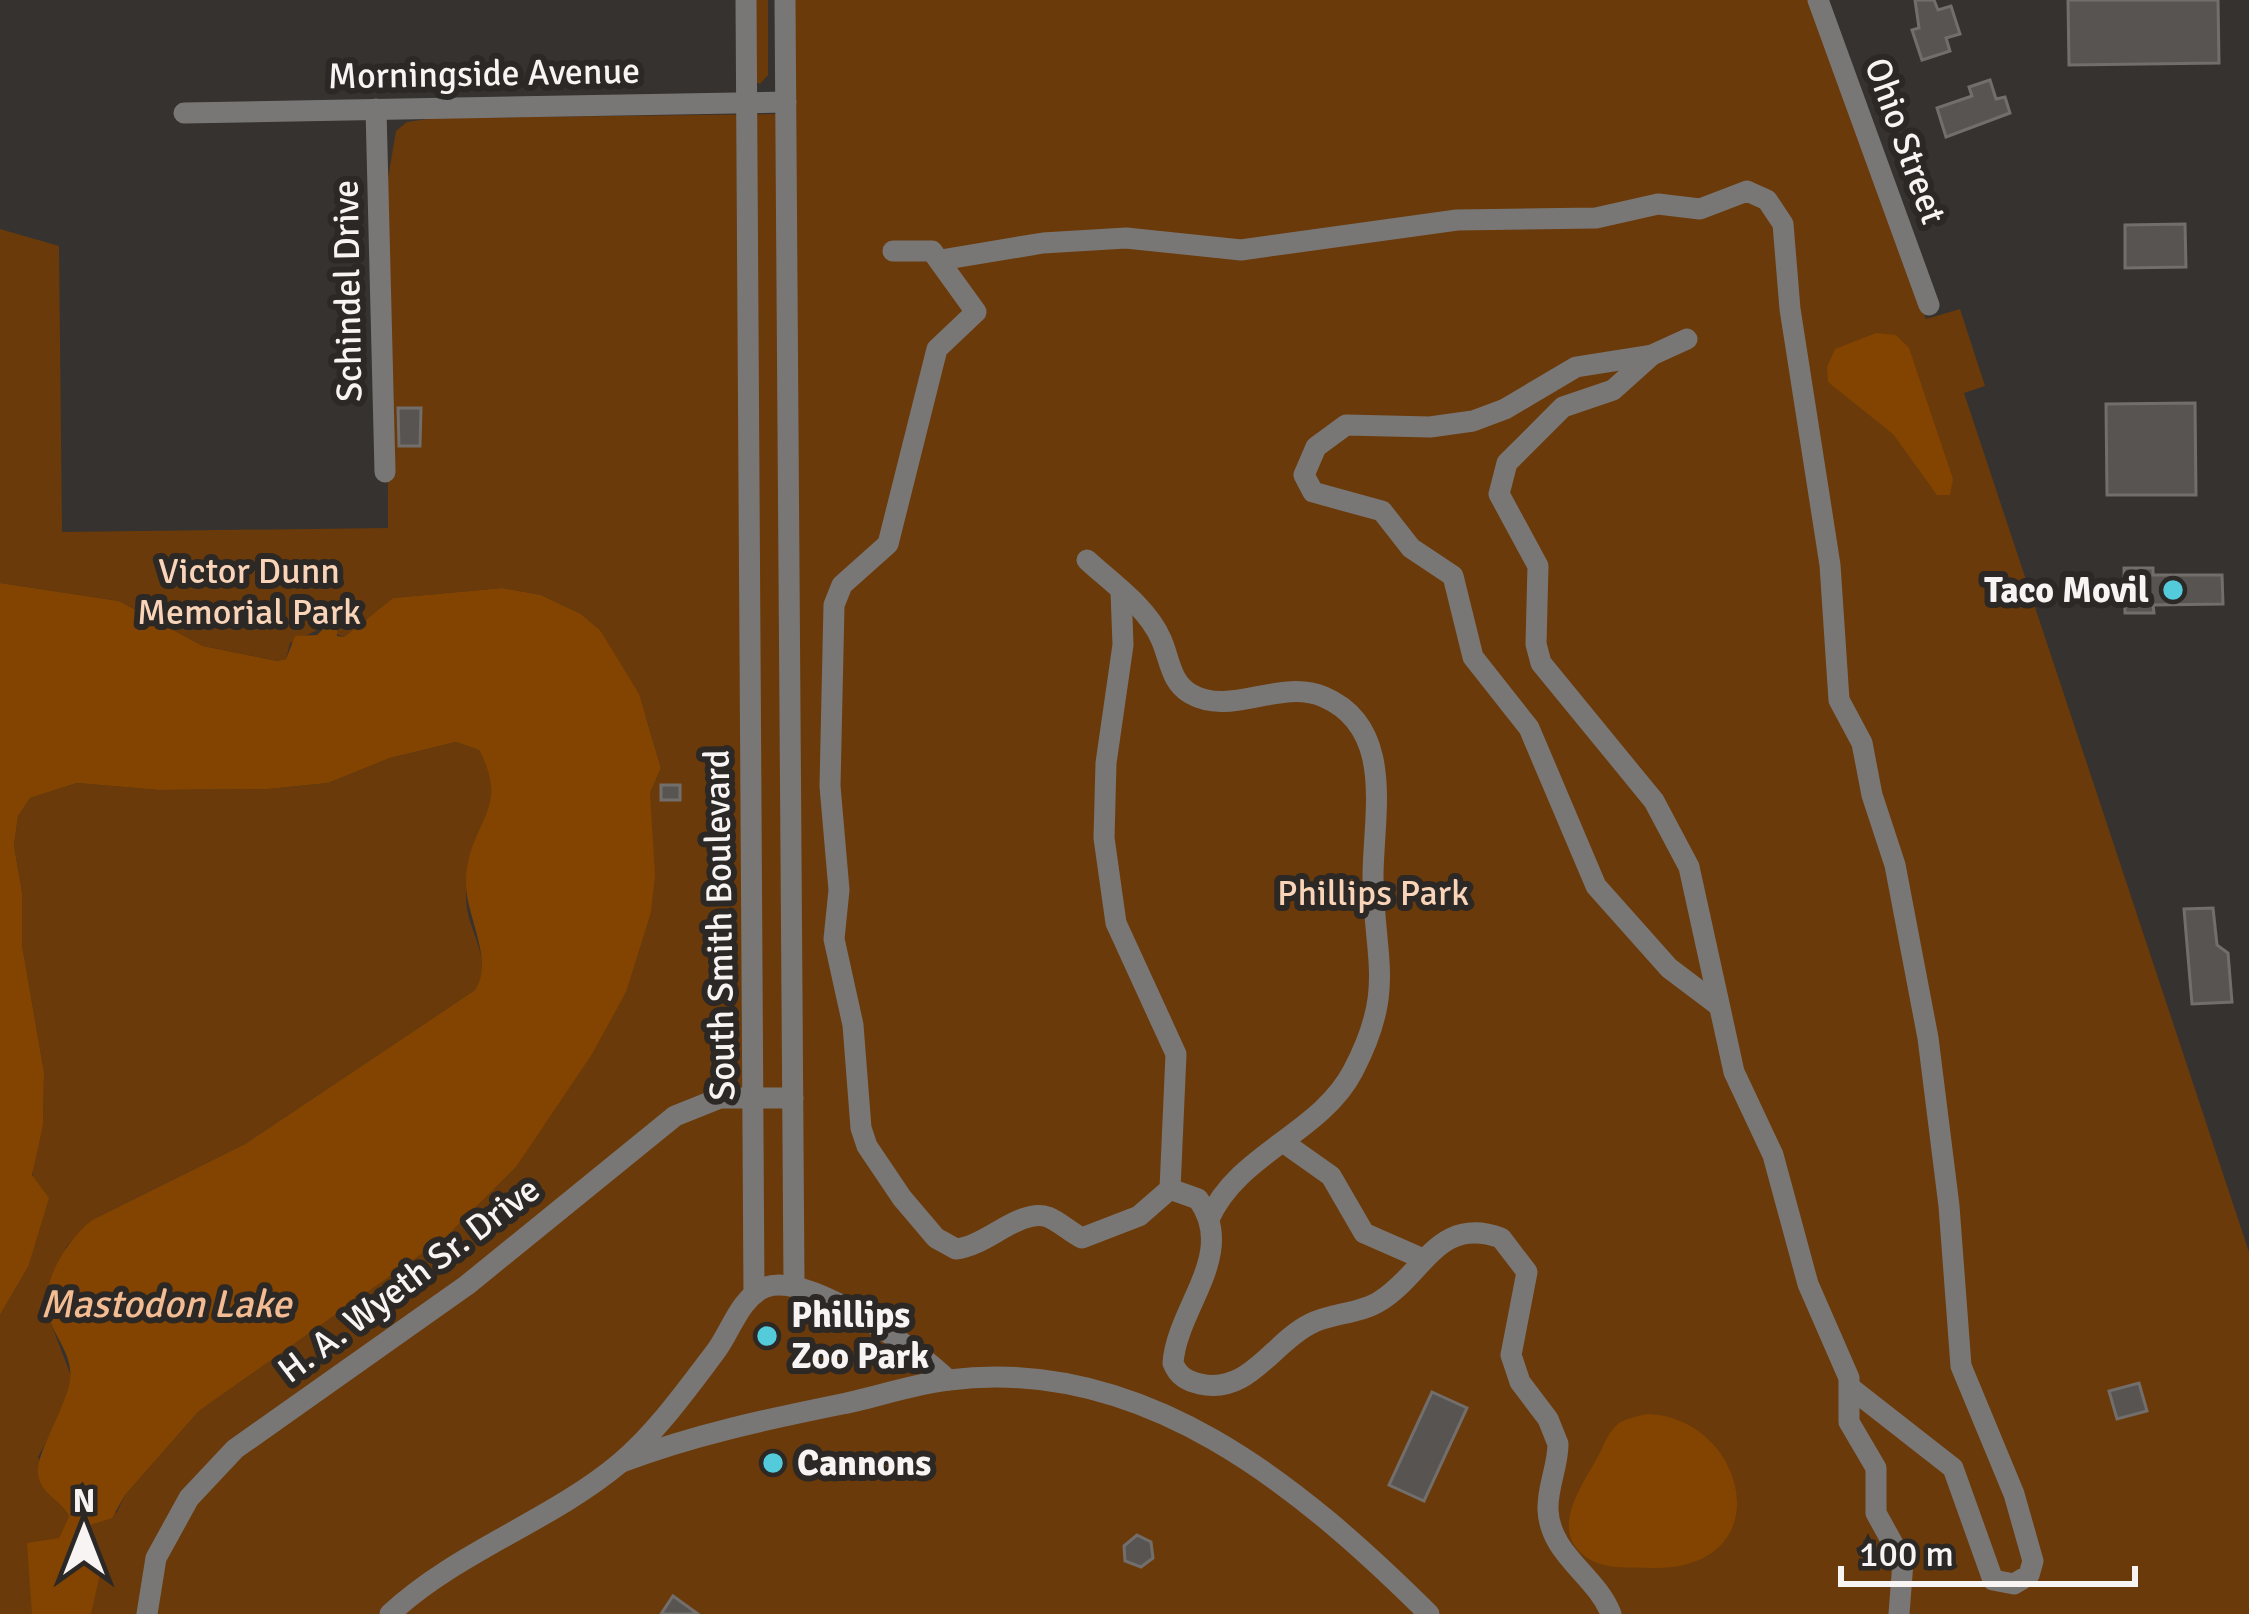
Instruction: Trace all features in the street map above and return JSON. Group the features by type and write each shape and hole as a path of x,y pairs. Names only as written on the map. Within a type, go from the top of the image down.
{"street":[{"name":"South Smith Boulevard","path":"746,0 754,1294"},
{"name":"South Smith Boulevard","path":"785,0 794,1283"},
{"name":"Ohio Street","path":"1818,0 1929,305"},
{"name":"Morningside Avenue","path":"184,113 786,102"},
{"name":"Schindel Drive","path":"376,109 385,472"},
{"path":"941,260 1043,243 1126,238 1241,250 1457,220 1578,219 1658,204 1700,209 1747,190 1775,208 1784,231 1790,309 1830,565 1839,700 1862,743 1871,795 1895,865 1935,1083 1961,1366 2014,1494 2033,1561 2029,1575 2007,1584 1993,1580 1953,1468 1908,1427 1852,1389"},
{"path":"892,251 924,247 941,260 951,283 972,300 976,312 937,349 888,544 842,585 834,605 830,786 839,890 834,939 853,1025 861,1128 867,1146 936,1238 956,1249 1041,1215 1082,1238 1095,1236 1139,1216 1170,1190 1176,1054 1115,923 1104,838 1106,763 1124,645 1121,591"},
{"path":"1687,339 1652,355 1576,367 1505,409 1473,421 1430,427 1346,425 1316,448 1304,475 1313,492 1382,511 1411,548 1453,577 1473,658 1529,728 1596,886 1669,968 1718,1005"},
{"path":"1652,355 1613,390 1563,407 1507,463 1498,483 1502,503 1538,566 1536,644 1541,663 1605,737 1676,835 1689,867 1734,1072 1766,1133 1808,1284 1852,1389 1851,1430 1873,1461 1876,1513 1903,1562 1899,1614"},
{"path":"749,555 789,555"},
{"path":"1087,560 1159,634 1175,679 1187,692 1215,700 1281,690 1327,698 1358,726 1374,761 1378,799 1373,879 1383,974 1377,1017 1347,1083 1234,1181 1209,1219"},
{"name":"H. A. Wyeth Sr. Drive","path":"147,1614 156,1558 189,1498 235,1449 467,1285 675,1116 720,1098 793,1098"},
{"path":"1283,1142 1331,1176 1364,1233 1421,1258"},
{"path":"1170,1190 1198,1199 1209,1219 1210,1260 1184,1319 1173,1363 1177,1372 1198,1384 1238,1381 1304,1327 1376,1305 1421,1258 1454,1236 1488,1233 1502,1238 1522,1263 1526,1292 1513,1329 1511,1355 1520,1382 1548,1419 1558,1444 1549,1491 1550,1523 1563,1551 1596,1585 1611,1614"},
{"path":"390,1614 622,1462 718,1348 754,1294 794,1283 879,1328 948,1380"},
{"path":"622,1462 761,1421 948,1380 1058,1379 1162,1410 1227,1446 1372,1557 1429,1614"}],"green space":[{"path":"752,0 768,0 768,75 760,84 756,82"},
{"name":"Phillips Park","path":"792,0 1813,0 1926,319 1960,309 1985,386 1964,393 2249,1252 2249,1614 0,1614 0,1315 28,1267 34,1148 43,1125 44,1072 22,945 22,892 14,846 18,816 30,798 77,783 159,790 328,783 390,758 456,742 479,750 491,773 492,810 475,843 467,884 467,909 482,960 475,990 245,1144 92,1220 66,1247 50,1292 49,1318 71,1376 62,1413 38,1457 69,1517 87,1526 117,1512 125,1495 199,1411 447,1236 516,1167 626,992 650,793 661,768 646,717 600,630 581,614 541,595 502,588 393,598 344,637 322,628 290,643 286,659 277,661 203,646 119,601 0,583 0,229 59,246 62,532 388,528 387,184 396,131 407,122 435,118 792,114"}],"water":[{"path":"1876,333 1896,335 1909,348 1953,479 1950,495 1937,495 1893,434 1828,382 1827,367 1835,349"},
{"name":"Mastodon Lake","path":"0,583 119,601 203,646 277,661 286,659 295,636 317,635 329,623 337,624 337,636 344,637 393,598 502,588 541,595 581,614 600,630 639,694 661,768 650,793 655,875 651,912 626,992 592,1054 516,1167 447,1236 199,1411 125,1495 112,1518 87,1526 84,1548 100,1574 91,1614 32,1614 27,1543 59,1538 69,1517 38,1474 70,1379 69,1363 47,1305 57,1264 92,1220 245,1144 475,990 481,952 466,881 491,788 479,750 456,742 390,758 328,783 159,790 77,783 30,798 18,816 14,846 22,892 22,945 44,1072 43,1125 32,1175 49,1198 28,1267 0,1315"},
{"path":"1647,1414 1682,1422 1709,1440 1728,1465 1736,1494 1734,1522 1720,1546 1692,1563 1649,1568 1601,1564 1580,1552 1572,1540 1570,1513 1612,1430"}],"building":[{"path":"1915,0 1934,0 1938,10 1951,6 1960,34 1946,38 1950,51 1922,60 1912,30 1919,28"},
{"path":"2068,0 2218,0 2219,63 2069,65"},
{"path":"1990,80 1996,99 2005,97 2010,113 1946,137 1937,108 1972,96 1969,87"},
{"path":"2185,224 2186,267 2125,268 2125,225"},
{"path":"2195,403 2196,495 2107,495 2106,404"},
{"path":"398,408 421,408 420,446 399,446"},
{"name":"Taco Movil","path":"2124,568 2153,568 2153,575 2222,575 2223,604 2153,605 2154,613 2125,613"},
{"path":"661,785 680,785 680,800 661,800"},
{"path":"2213,908 2217,945 2228,953 2232,1002 2192,1004 2184,909"},
{"path":"2139,1383 2147,1411 2117,1419 2109,1391"},
{"path":"1432,1392 1467,1408 1424,1501 1389,1485"},
{"path":"1137,1535 1151,1542 1153,1558 1141,1567 1125,1561 1124,1546"},
{"path":"673,1596 698,1614 661,1614"}],"place":[{"name":"Taco Movil","path":"2173,590"},
{"name":"Phillips Zoo Park","path":"767,1336"},
{"name":"Cannons","path":"773,1463"}],"park label":[{"name":"Victor Dunn Memorial Park","path":"249,592"}]}
